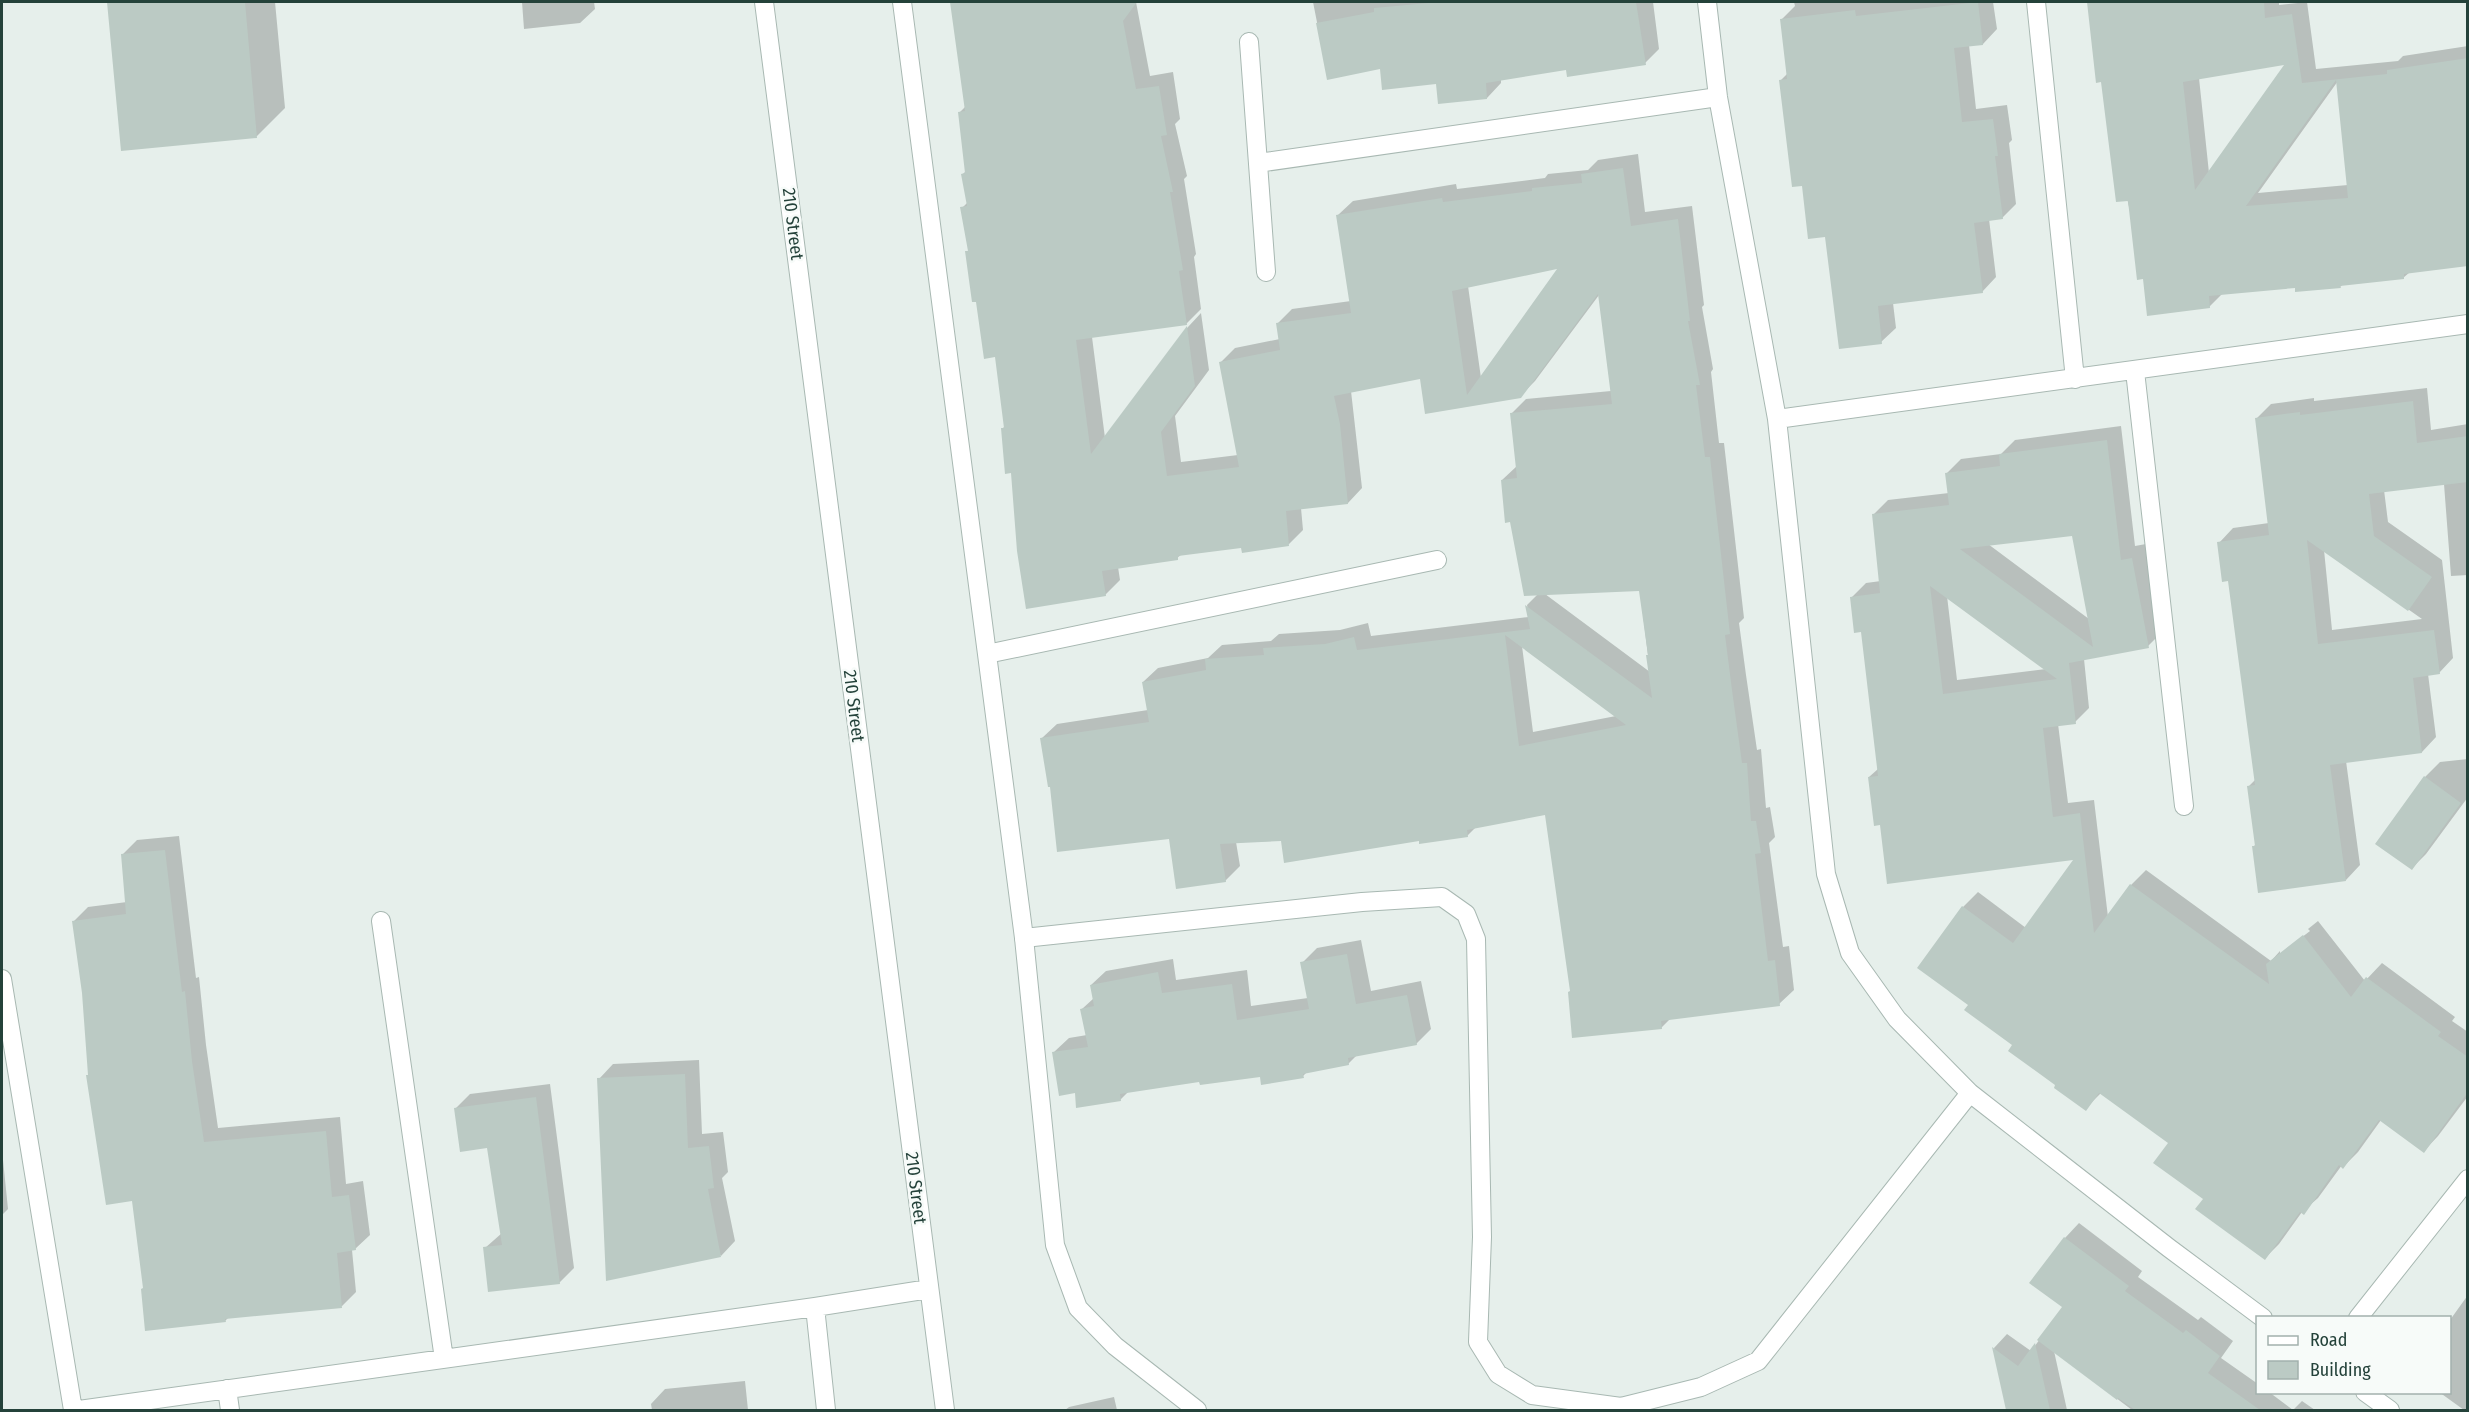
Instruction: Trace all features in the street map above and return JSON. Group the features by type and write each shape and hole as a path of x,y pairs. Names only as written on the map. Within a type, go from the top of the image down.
{"street":[{"name":"210 Street","path":"764,2 945,1410"},
{"path":"902,2 1024,938 1055,1245 1078,1308 1115,1346 1197,1410"},
{"path":"1707,2 1718,97 1777,419 1826,874 1850,953 1897,1019 1970,1093 2169,1248 2262,1316"},
{"path":"2036,2 2075,379"},
{"path":"1249,42 1266,272"},
{"path":"1258,163 1718,97"},
{"path":"1777,419 2468,324"},
{"path":"2135,370 2184,806"},
{"path":"987,654 1437,560"},
{"path":"1024,938 1362,902 1442,897 1466,914 1476,939 1482,1237 1478,1342 1498,1374 1532,1395 1621,1407 1701,1387 1758,1361 1970,1093"},
{"path":"381,921 444,1359"},
{"path":"2,979 73,1410"},
{"path":"2359,1316 2468,1179"},
{"path":"78,1410 815,1307 928,1289"},
{"path":"815,1307 826,1410"},
{"path":"227,1389 230,1410"},
{"path":"2368,1394 2390,1410"}],"building":[{"path":"107,2 245,2 257,138 121,151"},
{"path":"950,2 1137,2 1123,21 1136,89 1159,86 1167,135 1161,136 1173,192 1170,192 1183,270 1179,271 1187,325 1076,340 1091,454 1187,326 1195,386 1161,432 1167,476 1239,467 1219,362 1280,350 1276,323 1351,313 1336,215 1442,198 1443,202 1532,191 1532,188 1582,183 1581,174 1623,168 1631,226 1678,219 1690,321 1688,321 1700,385 1696,385 1705,457 1710,457 1730,634 1725,635 1732,690 1742,763 1747,763 1751,821 1756,821 1761,853 1755,854 1768,961 1775,960 1780,1006 1661,1021 1662,1029 1572,1038 1568,992 1570,991 1545,815 1467,830 1468,837 1419,844 1419,841 1284,863 1281,841 1220,844 1226,882 1176,889 1169,839 1057,852 1050,787 1048,787 1040,738 1149,722 1142,682 1206,670 1205,659 1264,655 1263,648 1325,644 1354,637 1357,650 1530,629 1525,605 1652,698 1646,655 1648,655 1639,591 1524,596 1510,522 1505,523 1501,480 1517,478 1510,413 1612,404 1598,294 1521,398 1425,414 1420,379 1334,396 1340,424 1348,504 1286,511 1289,546 1242,553 1241,548 1178,556 1178,560 1102,571 1106,596 1026,609 1017,551 1011,473 1005,474 1001,428 1004,428 995,357 984,359 976,302 972,302 965,251 968,251 960,207 967,206 961,174 965,173 958,112 965,111","holes":["1557,269 1467,395 1452,291","1505,635 1626,725 1519,746"]},
{"path":"1439,2 1636,2 1646,65 1567,77 1566,70 1486,83 1487,99 1438,104 1436,84 1382,90 1380,69 1327,80 1316,23 1374,12 1374,8"},
{"path":"1978,2 1983,45 1954,48 1962,122 1993,119 1998,156 1995,156 2003,219 1974,223 1983,293 1878,306 1882,344 1839,349 1825,237 1808,239 1802,186 1792,187 1779,80 1787,79 1780,19 1855,10 1856,16"},
{"path":"2087,2 2264,2 2265,18 2292,14 2302,83 2387,74 2387,70 2468,58 2468,266 2404,274 2404,279 2340,286 2341,288 2295,292 2295,288 2209,296 2210,308 2147,316 2143,279 2137,280 2128,201 2116,202 2101,82 2096,83","holes":["2284,65 2195,190 2183,82","2336,80 2348,198 2246,206"]},
{"path":"2413,401 2417,443 2468,436 2468,482 2369,494 2374,536 2432,577 2408,611 2307,540 2318,644 2434,630 2440,674 2413,678 2422,753 2330,765 2346,881 2258,893 2252,846 2255,846 2247,786 2255,785 2228,581 2222,582 2217,542 2269,535 2255,418 2300,412 2300,415"},
{"path":"2107,440 2121,560 2132,558 2149,648 2069,663 2076,724 2043,728 2053,817 2080,813 2094,933 2130,884 2269,984 2266,964 2303,935 2351,997 2366,977 2441,1032 2438,1036 2468,1057 2468,1092 2424,1153 2379,1120 2343,1169 2339,1165 2304,1215 2300,1212 2265,1260 2195,1209 2203,1199 2153,1163 2168,1143 2099,1093 2086,1111 2008,1051 2012,1045 1964,1010 1968,1005 1917,968 1962,906 2013,943 2073,860 1887,884 1880,825 1874,826 1868,777 1878,776 1861,632 1854,633 1850,597 1880,593 1872,514 1949,505 1945,473 2000,466 1999,454","holes":["2072,536 2093,647 1960,549","1930,586 2057,679 1943,694"]},
{"path":"2424,776 2461,803 2412,870 2375,844"},
{"path":"165,850 182,992 185,991 204,1142 326,1131 332,1197 349,1195 356,1250 337,1253 342,1308 225,1319 226,1322 145,1331 141,1289 143,1288 132,1201 106,1205 86,1075 88,1075 82,993 72,921 126,914 121,854"},
{"path":"1347,954 1356,1004 1407,995 1417,1045 1348,1058 1349,1065 1303,1074 1304,1078 1261,1085 1260,1077 1200,1085 1199,1082 1120,1094 1121,1101 1076,1108 1075,1093 1059,1096 1052,1052 1088,1047 1080,1009 1094,1006 1090,985 1158,972 1162,993 1232,984 1237,1020 1309,1009 1300,962"},
{"path":"685,1074 688,1148 709,1146 714,1188 708,1189 721,1257 606,1281 597,1078"},
{"path":"536,1097 560,1284 488,1292 483,1247 502,1245 487,1148 460,1152 454,1108"},
{"path":"2064,1237 2129,1286 2125,1291 2183,1333 2186,1330 2220,1356 2208,1373 2260,1410 2135,1410 2118,1398 2117,1400 2037,1340 2062,1307 2029,1283"},
{"path":"2035,1343 2050,1410 2006,1410 1992,1347 2018,1366"}]}
